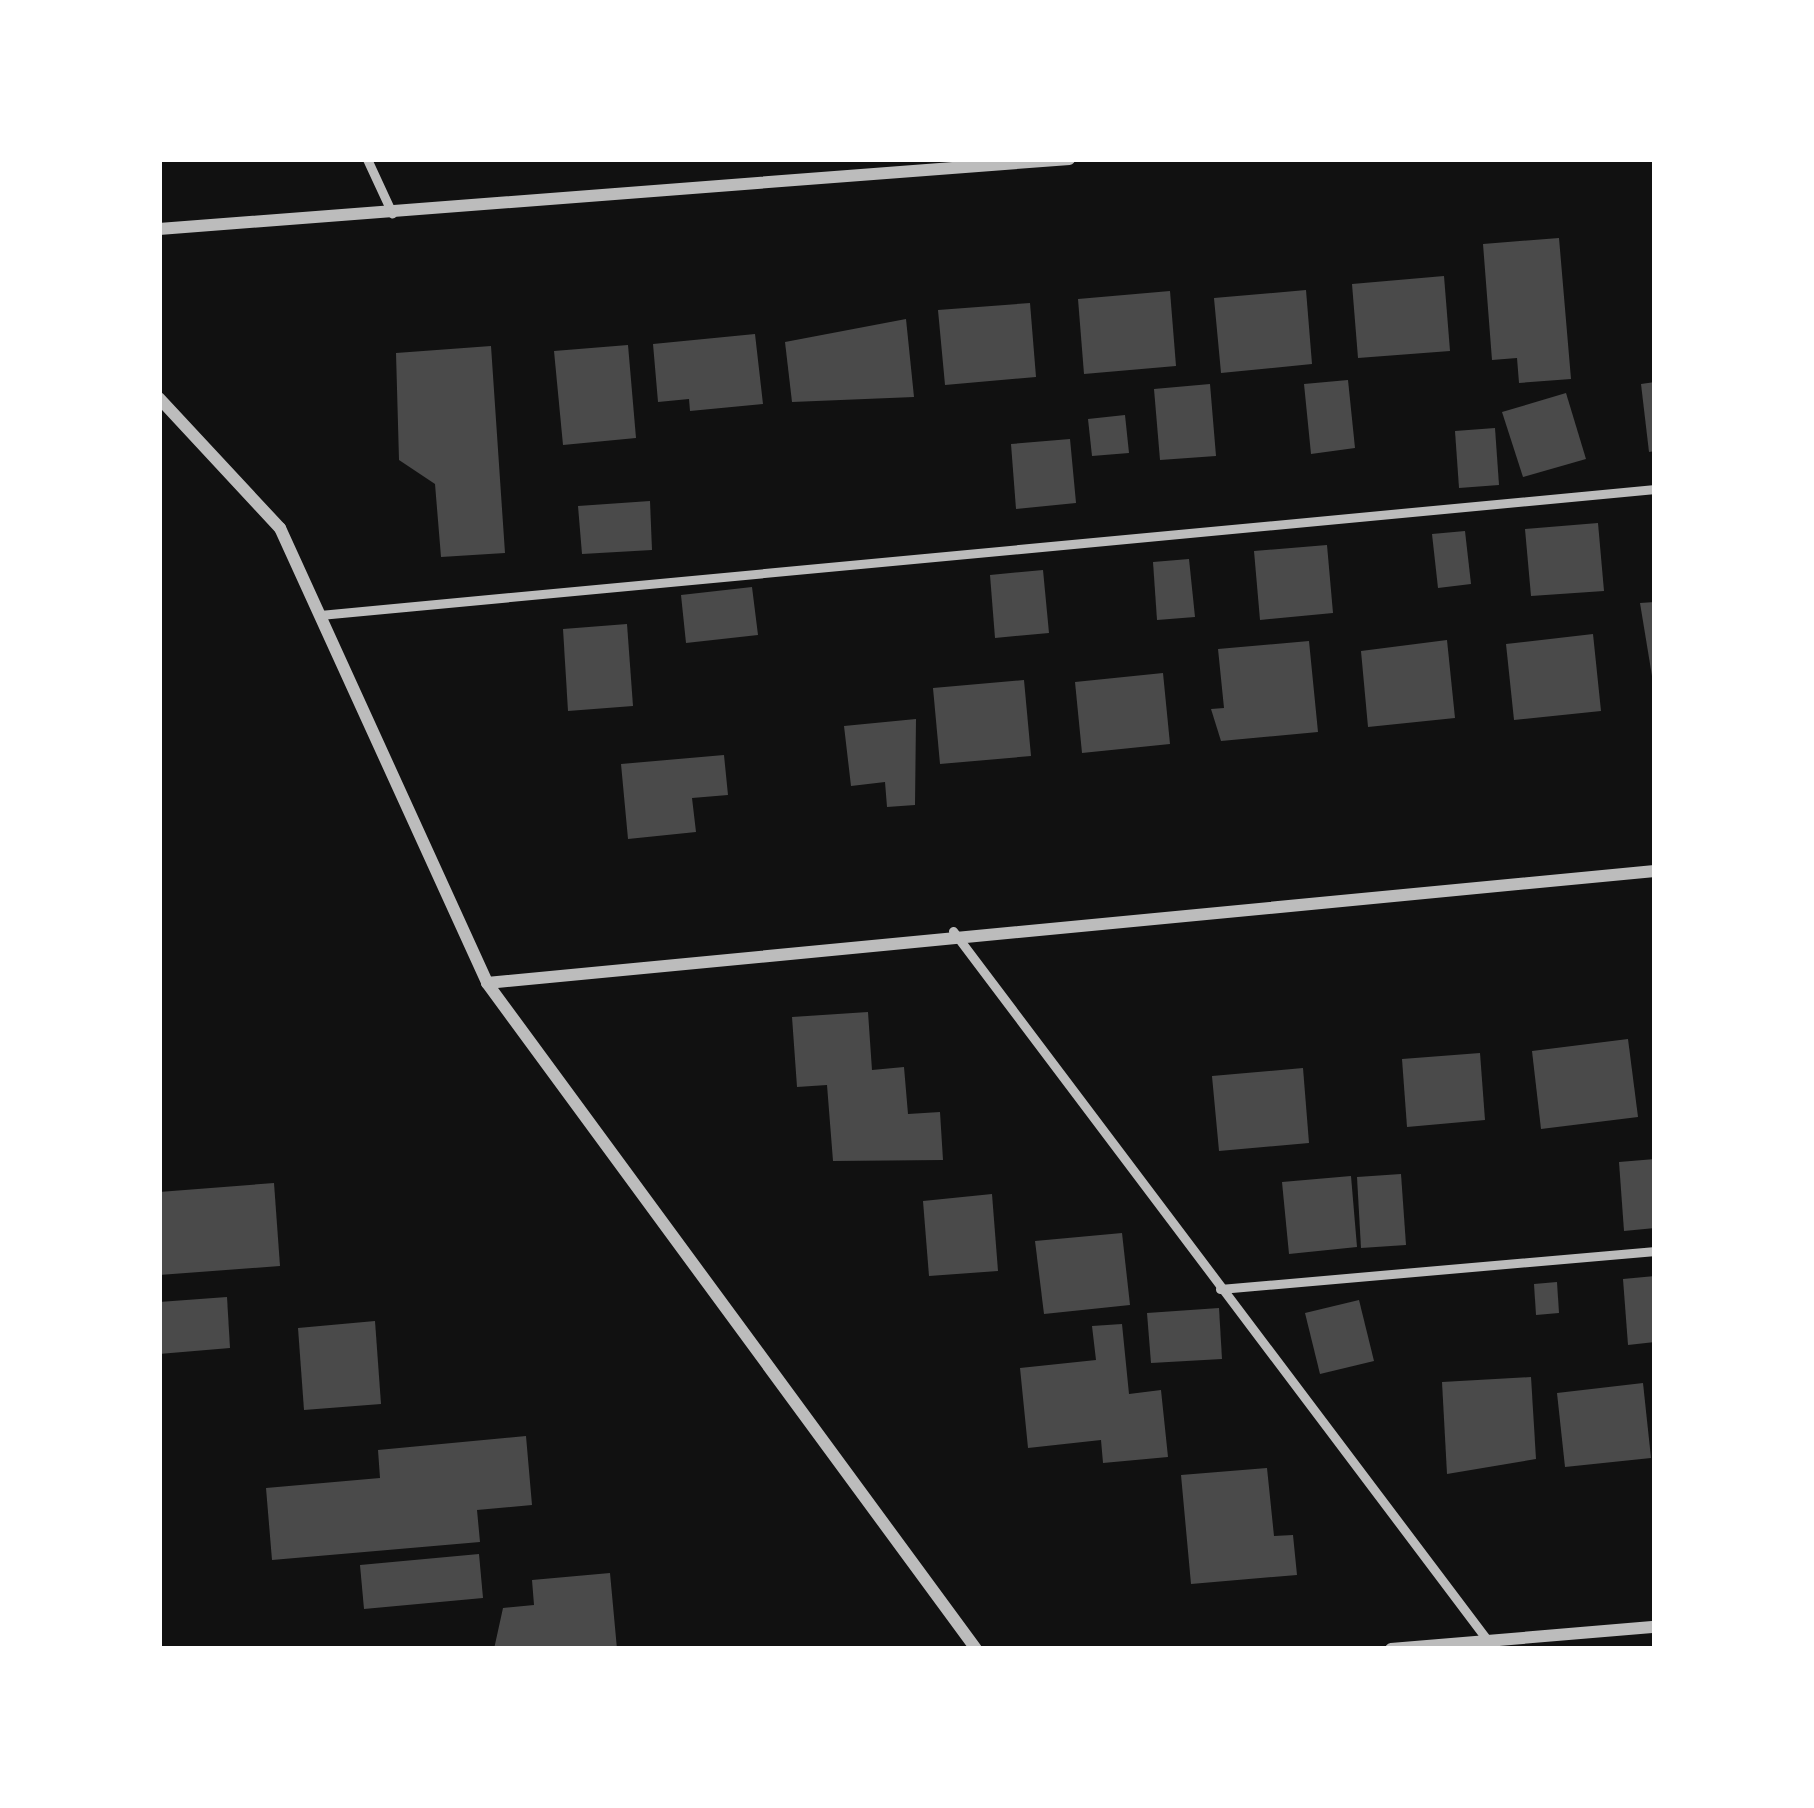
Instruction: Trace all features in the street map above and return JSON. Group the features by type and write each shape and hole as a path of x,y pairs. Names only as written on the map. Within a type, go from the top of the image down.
{"street":[{"path":"159,229 1069,159"},
{"path":"159,398 280,528 487,983 976,1649"},
{"path":"487,983 953,931 1655,871"},
{"path":"1391,1649 1492,1645 1655,1627"}],"lane":[{"path":"368,159 392,213"},
{"path":"320,615 1655,489"},
{"path":"953,931 1492,1645"},
{"path":"1220,1289 1655,1251"}],"building":[{"path":"1559,238 1571,379 1519,383 1517,358 1492,360 1483,244"},
{"path":"1444,276 1450,351 1358,358 1352,284"},
{"path":"1306,290 1312,364 1221,373 1214,298"},
{"path":"1170,291 1176,366 1084,374 1078,299"},
{"path":"1030,303 1036,377 945,385 938,310"},
{"path":"906,319 914,397 792,402 785,342"},
{"path":"755,334 763,404 690,411 689,399 658,402 653,344"},
{"path":"628,345 636,438 563,445 554,351"},
{"path":"491,346 505,553 441,557 435,484 399,460 396,353"},
{"path":"1348,380 1355,448 1311,454 1304,384"},
{"path":"1655,382 1655,451 1649,452 1641,384"},
{"path":"1210,384 1216,456 1160,460 1154,389"},
{"path":"1566,393 1586,459 1523,477 1502,412"},
{"path":"1125,415 1129,453 1092,456 1088,419"},
{"path":"1495,428 1499,485 1459,488 1455,431"},
{"path":"1070,439 1076,503 1016,509 1011,444"},
{"path":"650,501 652,550 582,554 578,506"},
{"path":"1598,523 1604,591 1531,596 1525,529"},
{"path":"1465,531 1471,584 1438,588 1432,534"},
{"path":"1327,545 1333,613 1260,620 1254,551"},
{"path":"1189,559 1195,617 1157,620 1153,562"},
{"path":"1043,570 1049,633 995,638 990,575"},
{"path":"752,587 758,635 686,643 681,595"},
{"path":"1655,602 1655,676 1652,676 1640,603"},
{"path":"627,624 633,706 568,711 563,629"},
{"path":"1593,634 1601,711 1514,720 1506,644"},
{"path":"1447,640 1455,718 1368,727 1361,651"},
{"path":"1309,641 1318,732 1221,741 1211,709 1224,708 1218,649"},
{"path":"1163,673 1170,744 1082,753 1075,682"},
{"path":"1024,680 1031,756 940,764 933,688"},
{"path":"916,719 915,805 887,807 885,782 851,786 844,726"},
{"path":"724,755 728,795 692,798 696,832 628,839 621,764"},
{"path":"868,1012 872,1070 904,1067 908,1114 940,1112 943,1160 833,1161 827,1085 797,1087 792,1017"},
{"path":"1628,1039 1638,1117 1541,1129 1532,1051"},
{"path":"1480,1053 1485,1120 1407,1127 1402,1059"},
{"path":"1303,1068 1309,1143 1219,1151 1212,1076"},
{"path":"1655,1159 1655,1228 1624,1231 1619,1162"},
{"path":"1401,1174 1406,1245 1361,1248 1357,1177"},
{"path":"1351,1176 1357,1247 1289,1254 1282,1182"},
{"path":"274,1183 280,1266 159,1275 159,1192"},
{"path":"992,1194 998,1271 929,1276 923,1201"},
{"path":"1122,1233 1130,1305 1044,1314 1035,1241"},
{"path":"1655,1276 1655,1342 1628,1345 1623,1279"},
{"path":"1557,1282 1559,1313 1536,1315 1534,1284"},
{"path":"227,1297 230,1348 159,1354 159,1302"},
{"path":"1359,1300 1374,1361 1320,1374 1305,1313"},
{"path":"1219,1308 1222,1359 1151,1363 1147,1313"},
{"path":"375,1321 381,1404 304,1410 298,1328"},
{"path":"1122,1324 1129,1394 1161,1390 1168,1457 1103,1463 1101,1440 1028,1448 1020,1368 1096,1360 1092,1326"},
{"path":"1531,1377 1536,1459 1447,1474 1442,1382"},
{"path":"1643,1383 1651,1458 1565,1467 1557,1393"},
{"path":"526,1436 532,1505 477,1510 480,1542 272,1560 266,1488 380,1478 378,1450"},
{"path":"1267,1468 1274,1536 1293,1535 1297,1575 1191,1584 1181,1475"},
{"path":"479,1554 483,1598 364,1609 360,1565"},
{"path":"610,1573 617,1649 494,1649 503,1608 534,1605 532,1580"}]}
